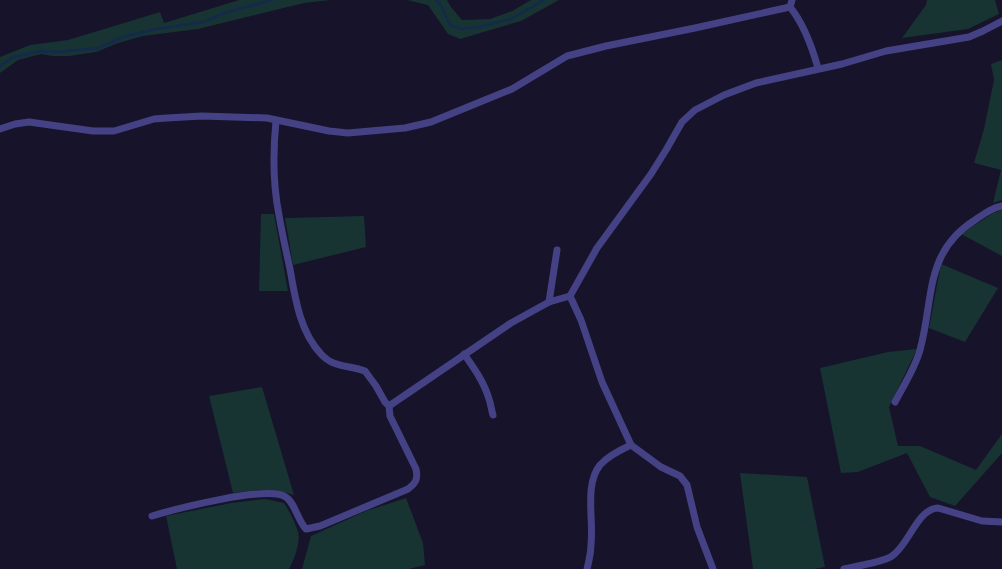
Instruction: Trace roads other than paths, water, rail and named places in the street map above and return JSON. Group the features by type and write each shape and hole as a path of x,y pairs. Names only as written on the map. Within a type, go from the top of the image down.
{"street":[{"path":"0,129 15,124 29,122 109,132 154,119 202,116 267,118 329,131 348,133 382,131 419,126 446,117 512,89 567,56 606,46 695,28 791,3 810,44 818,68"},
{"path":"389,406 511,322 549,302 570,296 597,248 651,174 682,122 687,115 694,110 738,89 756,83 818,68 842,64 880,52 969,36 983,31 1002,21"},
{"path":"152,516 231,498 258,494 278,495 284,496 289,500 301,524 306,529 320,526 408,489 416,484 416,469 390,416 389,406 384,402 376,386 365,371 331,363 321,355 311,341 306,330 298,308 293,287 278,210 274,136 276,121"},
{"path":"895,402 911,372 920,350 933,279 942,253 950,240 960,229 988,211 1002,206"},
{"path":"549,302 557,250"},
{"path":"570,296 581,320 602,382 631,445 661,467 680,476 687,485 697,527 705,550 714,569"},
{"path":"464,354 482,381 493,415"},
{"path":"587,569 591,544 591,490 594,476 600,466 608,458 631,445"},
{"path":"844,569 892,556 900,548 926,512 934,508 982,521 1002,522"}],"waterway":[{"path":"0,66 13,57 41,51 58,52 98,48 123,37 156,29 204,22 224,13 272,0"},
{"path":"436,0 440,4 450,25 461,29 478,27 511,19 544,0"}]}
